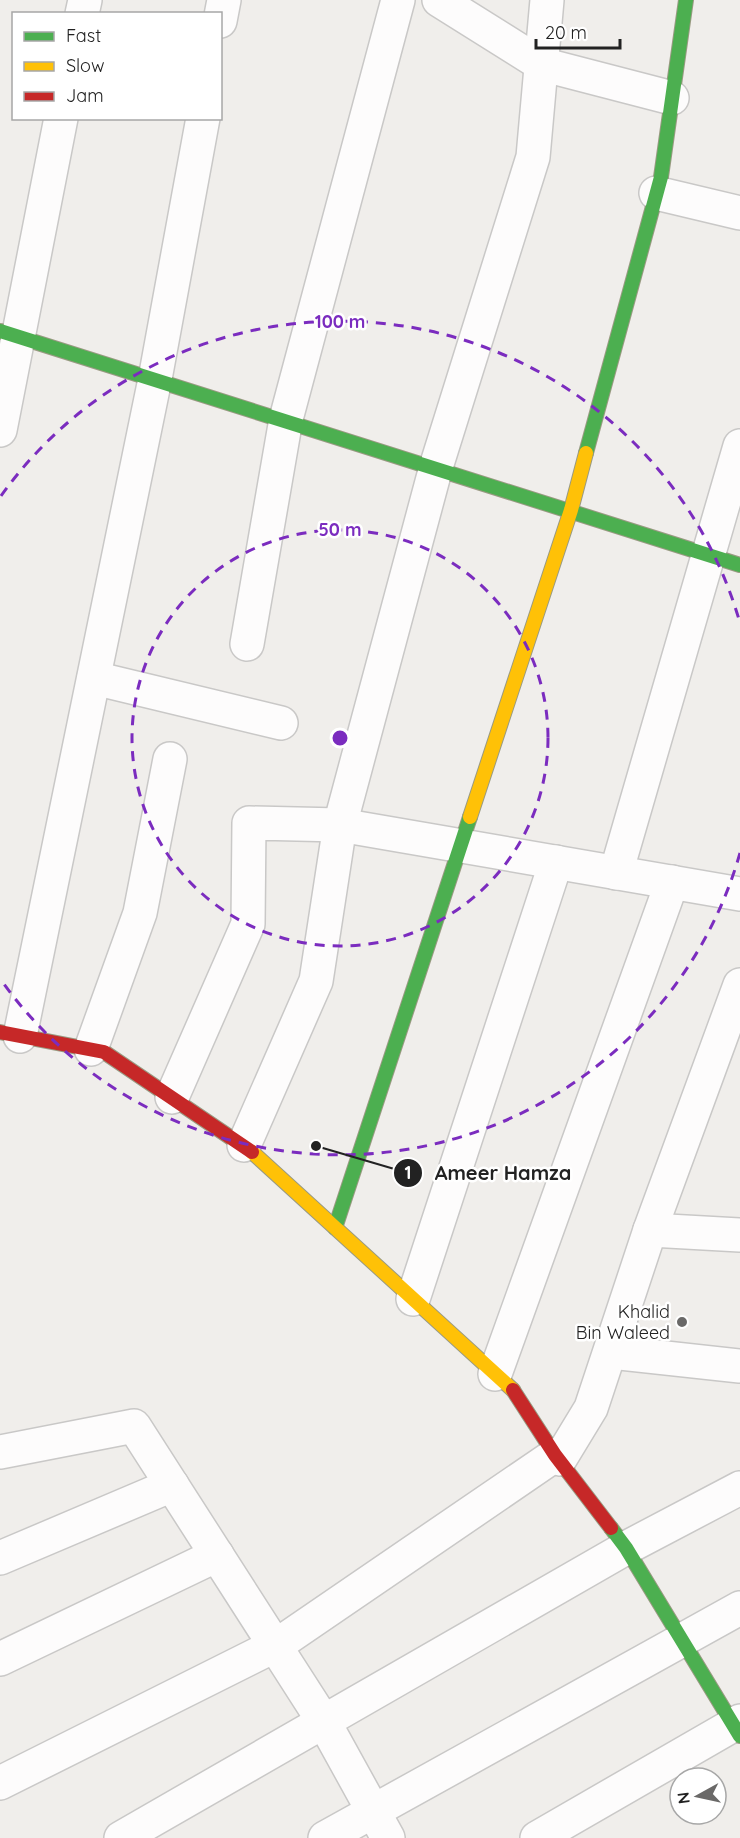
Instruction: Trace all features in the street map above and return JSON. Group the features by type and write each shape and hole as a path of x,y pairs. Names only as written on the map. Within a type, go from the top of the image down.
{"street":[{"path":"247,644 286,420 398,0"},
{"path":"439,0 541,64 672,98"},
{"path":"244,1145 316,981 340,825 436,467 533,157 547,0"},
{"path":"335,1228 570,510 656,193 686,0"},
{"path":"0,430 9,334 61,120"},
{"path":"203,120 155,379 94,678 10,1034 104,1052 244,1145 511,1388 557,1457 626,1548 738,1727 537,1838"},
{"path":"656,193 740,213"},
{"path":"9,334 436,467 740,565"},
{"path":"616,873 740,446"},
{"path":"94,678 280,723"},
{"path":"91,1049 140,913 170,759"},
{"path":"172,1097 248,924 249,823 340,825 740,894"},
{"path":"413,1299 556,862"},
{"path":"495,1374 672,882"},
{"path":"0,1783 275,1646 557,1457 591,1408 650,1230 740,985"},
{"path":"650,1230 740,1235"},
{"path":"611,1352 740,1366"},
{"path":"0,1452 134,1426 324,1722 380,1825"},
{"path":"0,1558 172,1485"},
{"path":"120,1838 626,1548 740,1488"},
{"path":"0,1659 217,1555"},
{"path":"325,1838 380,1825 681,1639 740,1608"}],"traffic: fast":[{"path":"586,453 661,177 686,0"},
{"path":"0,331 740,565"},
{"path":"335,1228 470,817"},
{"path":"611,1528 626,1548 740,1736"}],"traffic: slow":[{"path":"470,817 571,510 586,453"},
{"path":"252,1152 513,1390"}],"traffic: jam":[{"path":"0,1032 104,1052 252,1152"},
{"path":"513,1390 555,1455 611,1528"}],"place":[{"name":"Ameer Hamza","path":"316,1146"},
{"name":"Khalid Bin Waleed","path":"682,1322"}]}
